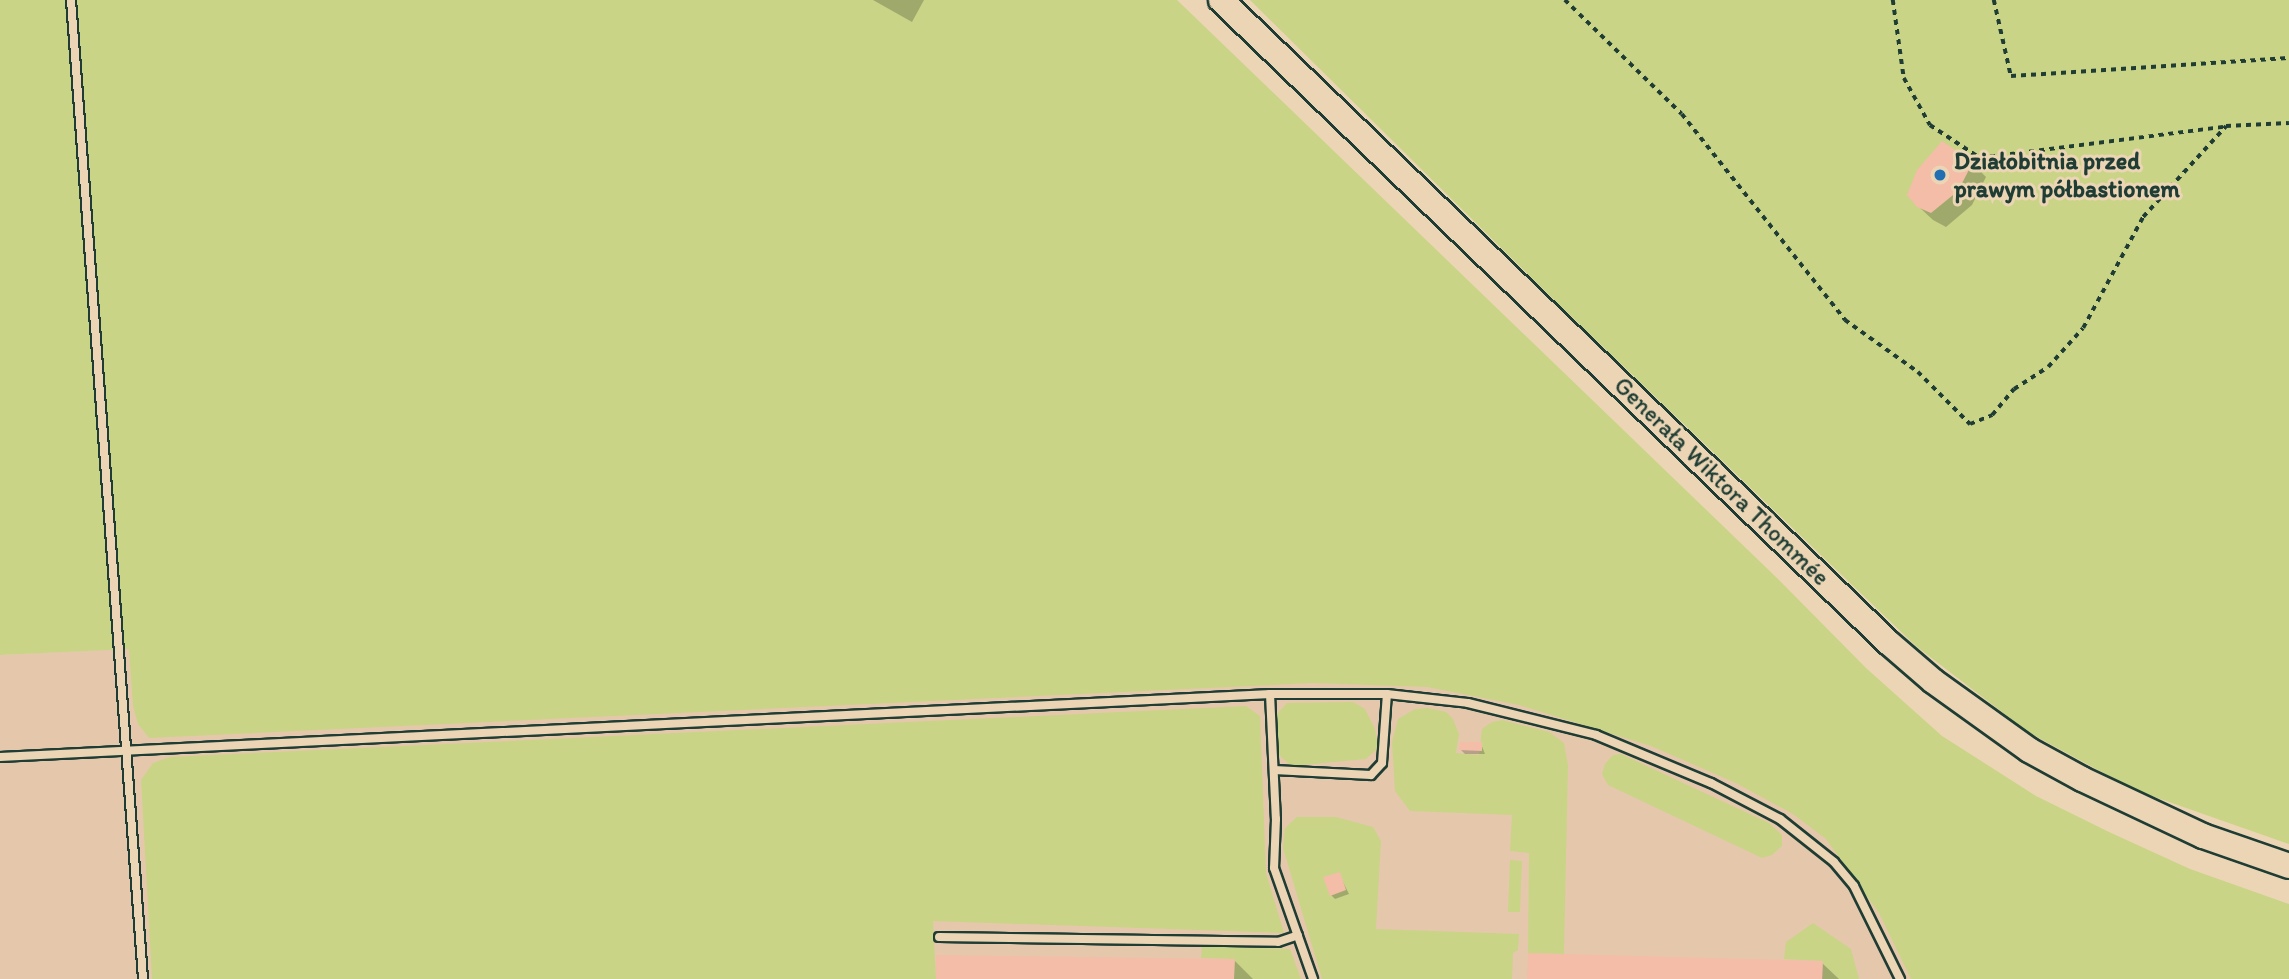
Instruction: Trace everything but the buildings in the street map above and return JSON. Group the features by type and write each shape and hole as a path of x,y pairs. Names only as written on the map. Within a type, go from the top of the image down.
{"main road":[{"name":"Generała Wiktora Thommée","path":"1221,0 1879,633 1933,681 2029,750 2082,779 2203,836 2289,866"}],"lane":[{"path":"71,0 143,979"},
{"path":"1270,694 1274,771 1274,868 1313,979"},
{"path":"0,757 1270,694 1387,694 1468,704 1596,735 1711,783 1780,819 1834,862 1854,886 1897,978"},
{"path":"1274,771 1371,775 1382,763 1387,694"},
{"path":"939,937 1278,942 1298,935"}],"path":[{"path":"1565,0 1682,114 1845,320 1918,372 1970,424 1992,415 2014,389 2048,367 2083,328 2143,218 2225,127"},
{"path":"1893,0 1904,78 1930,125 1980,158 2225,127 2289,123"},
{"path":"1994,0 2011,76 2289,58"}],"shaded area":[{"path":"215,644 1500,644 1888,832 1956,979 0,979 0,655"}],"green space":[{"path":"0,0 1177,0 1778,579 1866,668 1942,736 2036,796 2109,832 2190,869 2289,904 2289,979 1911,979 1879,913 1826,839 1793,814 1736,783 1651,746 1519,705 1427,687 1313,683 149,738 138,724 133,706 129,649 0,655"},
{"path":"1250,0 2289,0 2289,844 2135,790 2028,732 1916,646 1552,298"},
{"path":"1353,702 1365,709 1375,729 1378,748 1366,759 1291,766 1279,755 1277,714 1287,703"},
{"path":"1246,706 1260,716 1266,873 1284,933 933,921 936,979 152,979 141,780 153,763 170,757"},
{"path":"1428,708 1446,712 1453,719 1459,734 1456,753 1479,755 1482,729 1492,722 1502,720 1549,732 1564,743 1568,765 1564,954 1528,953 1529,853 1510,851 1512,815 1410,811 1395,791 1392,742 1398,719 1415,709"},
{"path":"1621,754 1769,823 1782,835 1782,846 1772,855 1762,858 1608,785 1602,774 1605,764 1613,755"},
{"path":"1297,817 1336,817 1373,827 1381,841 1376,929 1519,934 1518,950 1513,953 1512,979 1322,979 1283,848 1285,828"},
{"path":"1510,860 1522,861 1520,912 1508,912"},
{"path":"1813,923 1851,949 1859,979 1823,979 1823,961 1784,959 1786,942"},
{"path":"1202,946 1290,949 1301,979 1234,979 1234,959 1201,958"}],"place":[{"name":"Działobitnia przed prawym półbastionem","path":"1940,175"}]}
